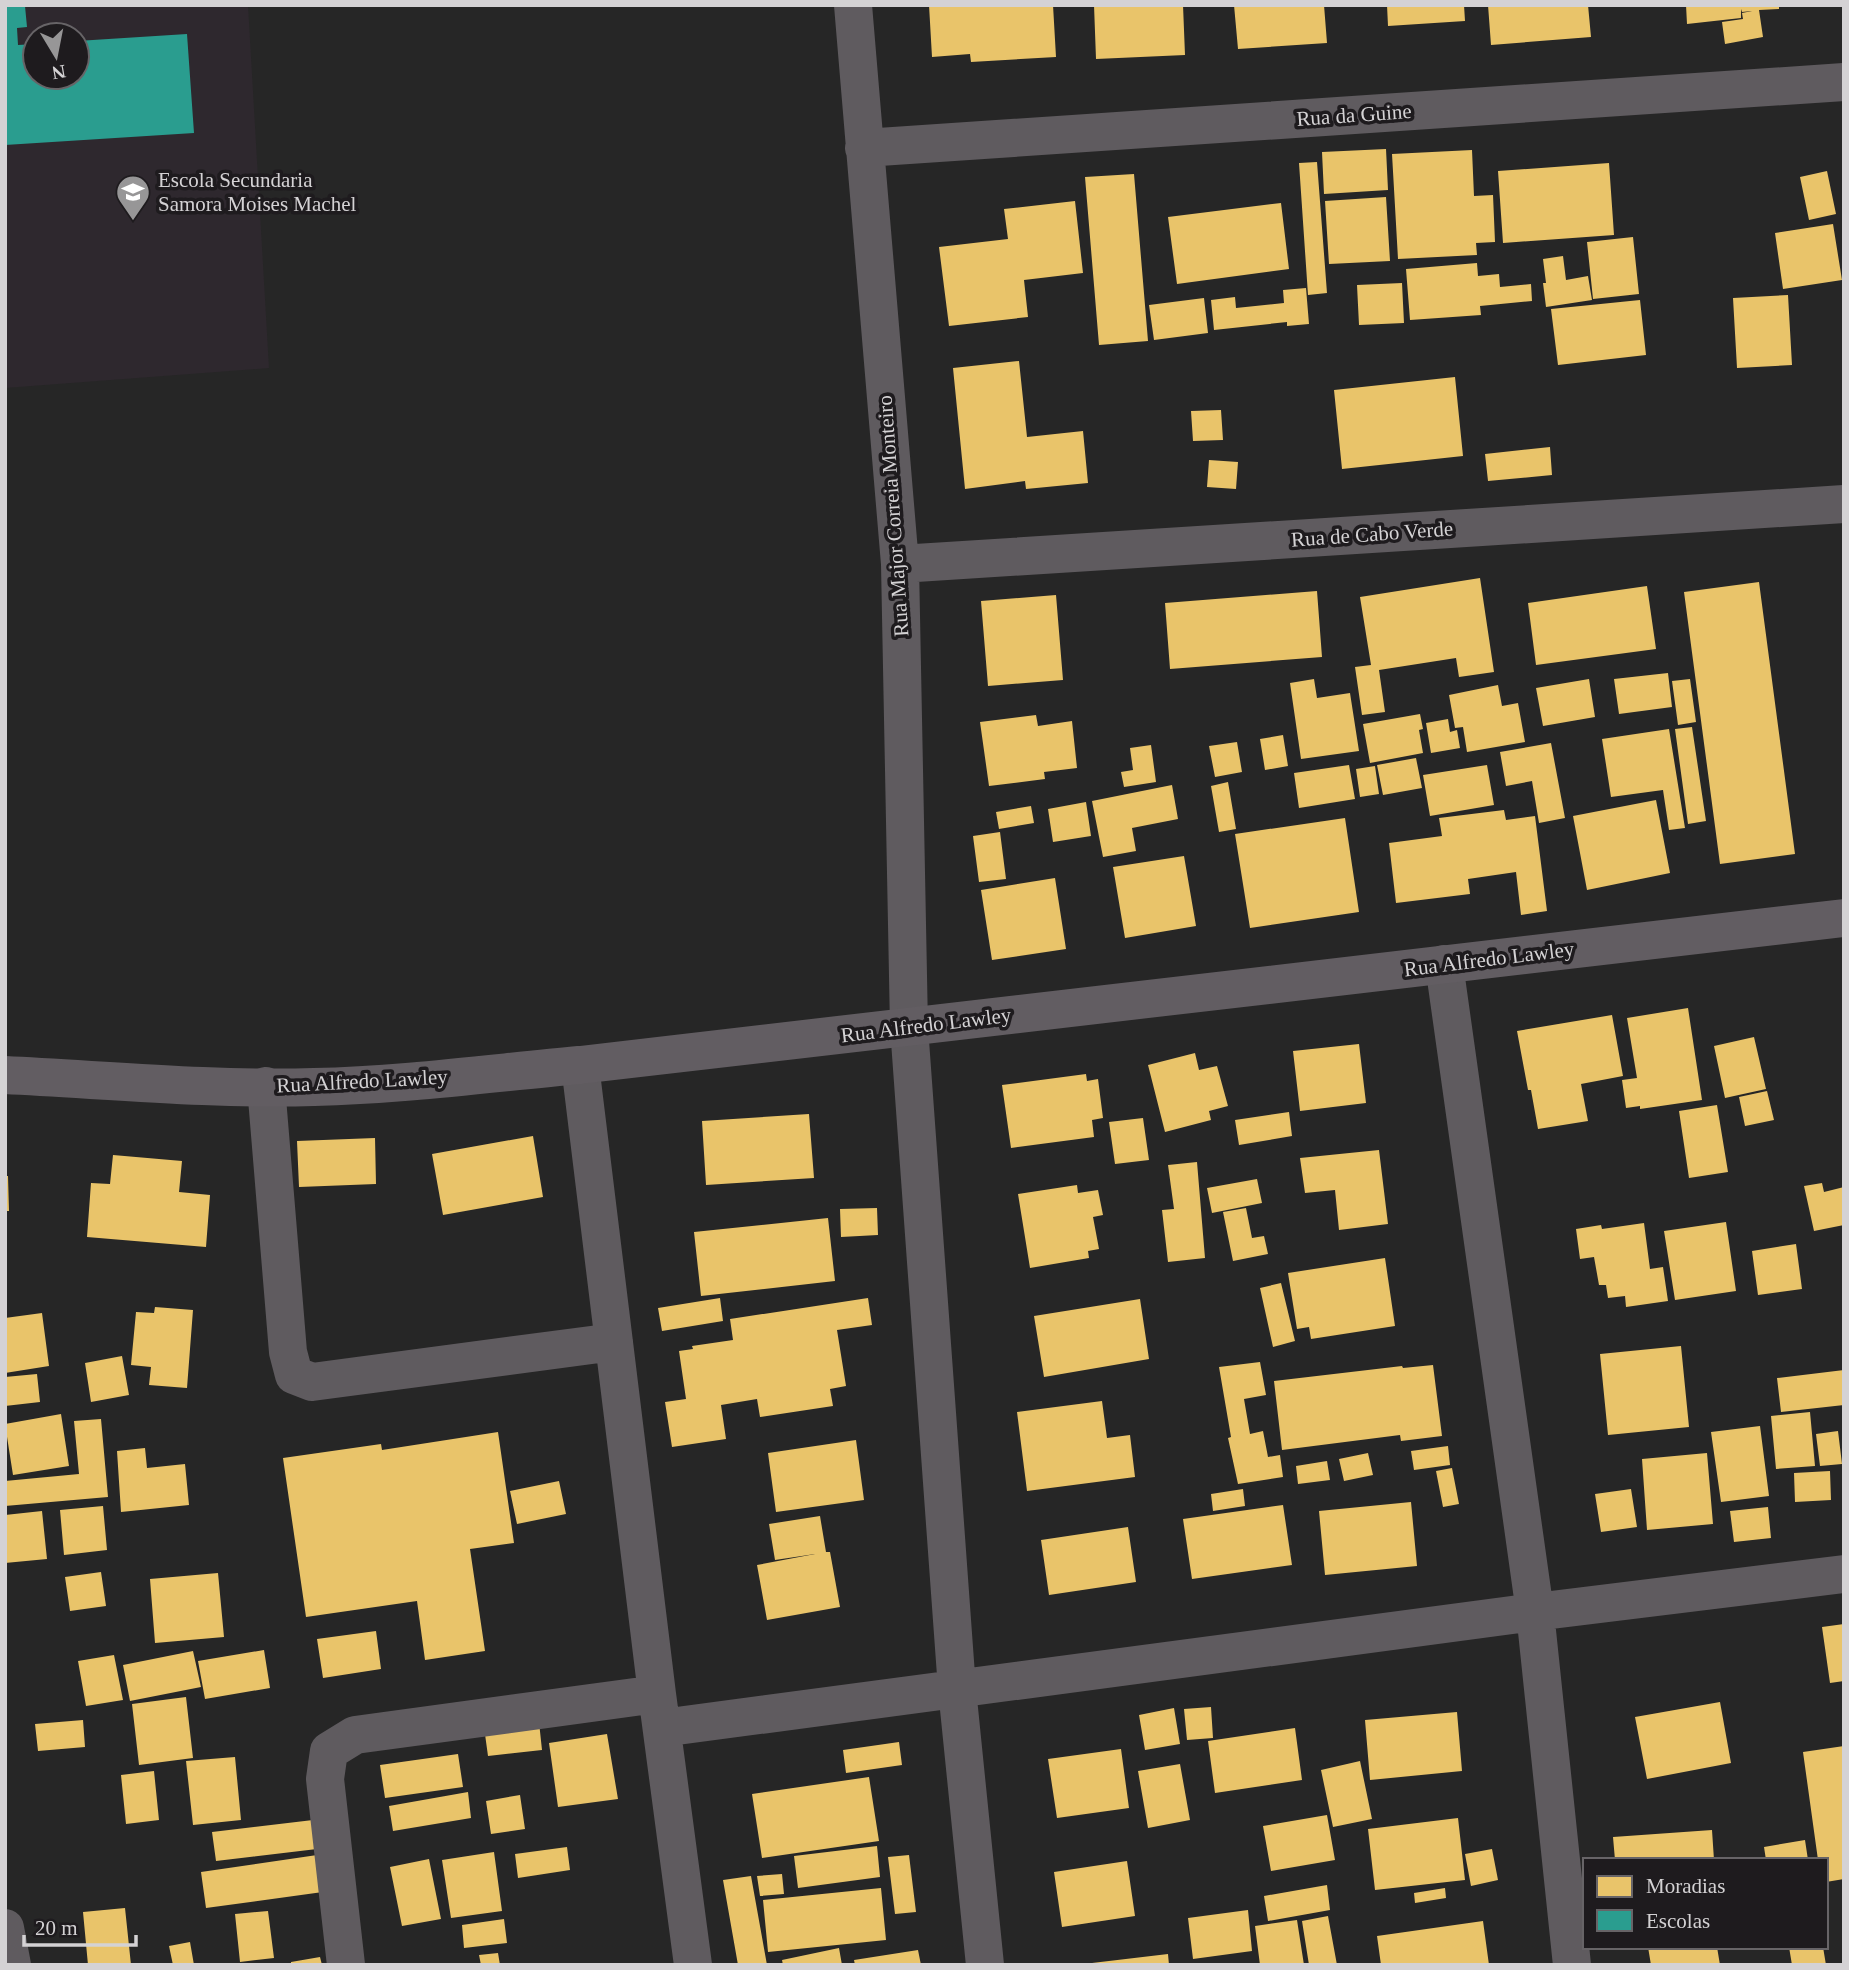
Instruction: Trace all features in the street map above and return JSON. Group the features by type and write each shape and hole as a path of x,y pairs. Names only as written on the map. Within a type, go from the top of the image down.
{"main road":[{"name":"Rua Alfredo Lawley","path":"5,1075 266,1086 314,1087 387,1083 580,1065 1844,918"}],"street":[{"name":"Rua Major Correia Monteiro","path":"853,5 900,564 909,1027 957,1689 985,1965"},
{"name":"Rua da Guine","path":"864,148 1844,82"},
{"name":"Rua de Cabo Verde","path":"900,564 1844,504"},
{"path":"1444,964 1535,1612 1572,1965"},
{"path":"580,1065 693,1965"},
{"path":"266,1086 288,1352 294,1375 312,1382 614,1342"},
{"path":"346,1965 325,1779 330,1751 355,1735 957,1689 1844,1574"},
{"path":"5,1928 12,1965"}],"shaded area":[{"name":"Escola Secundaria Samora Moises Machel","path":"5,5 248,5 269,368 5,388"}],"building: Moradias":[{"path":"929,5 1053,5 1056,57 971,62 970,54 932,57"},
{"path":"1094,5 1183,5 1185,55 1096,59"},
{"path":"1234,5 1324,5 1327,43 1238,49"},
{"path":"1387,5 1464,5 1465,21 1388,26"},
{"path":"1488,5 1588,5 1591,37 1491,45"},
{"path":"1686,5 1779,5 1779,9 1759,10 1763,37 1725,44 1722,22 1743,19 1742,13 1752,11 1742,12 1741,9 1741,18 1687,24"},
{"path":"1386,149 1388,190 1324,194 1322,152"},
{"path":"1472,150 1474,196 1493,195 1495,242 1476,243 1477,255 1398,259 1392,154"},
{"path":"1317,162 1327,293 1308,295 1299,163"},
{"path":"1609,163 1614,235 1503,243 1498,171"},
{"path":"1827,171 1836,214 1809,220 1800,177"},
{"path":"1134,174 1148,341 1099,345 1085,177"},
{"path":"1386,197 1390,261 1329,264 1325,201"},
{"path":"1075,201 1083,273 1024,280 1028,317 949,326 939,247 1008,239 1004,209"},
{"path":"1281,203 1289,269 1177,284 1168,217"},
{"path":"1833,224 1842,280 1783,289 1775,233"},
{"path":"1633,237 1639,294 1593,299 1587,242"},
{"path":"1563,256 1566,280 1588,276 1592,300 1546,307 1543,259"},
{"path":"1477,263 1478,276 1499,274 1500,287 1531,284 1532,301 1480,306 1481,315 1410,320 1406,269"},
{"path":"1402,283 1404,323 1359,325 1357,285"},
{"path":"1306,288 1309,324 1287,326 1287,322 1214,330 1211,300 1235,297 1236,308 1284,303 1283,290"},
{"path":"1788,295 1792,365 1737,368 1733,298"},
{"path":"1204,298 1208,333 1154,340 1149,305"},
{"path":"1640,300 1646,355 1558,365 1551,309"},
{"path":"1019,361 1027,437 1083,431 1088,483 1026,489 1025,481 965,489 953,368"},
{"path":"1455,377 1463,456 1342,469 1334,390"},
{"path":"1221,410 1223,440 1193,441 1191,411"},
{"path":"1550,447 1552,475 1488,481 1485,454"},
{"path":"1209,460 1238,462 1236,489 1207,487"},
{"path":"1480,578 1494,672 1459,677 1456,658 1379,670 1385,712 1362,715 1355,667 1371,665 1360,597"},
{"path":"1759,582 1795,854 1720,864 1684,592"},
{"path":"1647,586 1656,649 1536,665 1528,603"},
{"path":"1317,591 1322,657 1170,669 1165,603"},
{"path":"1056,595 1063,680 988,686 981,601"},
{"path":"1668,673 1672,707 1619,714 1614,679"},
{"path":"1314,679 1317,698 1350,693 1359,751 1301,759 1290,683"},
{"path":"1589,679 1595,717 1543,726 1536,688"},
{"path":"1690,679 1696,722 1678,725 1672,681"},
{"path":"1498,685 1502,706 1518,703 1525,742 1467,752 1463,727 1455,728 1449,695"},
{"path":"1420,714 1423,729 1419,730 1423,753 1370,763 1363,724"},
{"path":"1036,715 1038,726 1072,721 1077,768 1044,772 1045,779 989,786 980,722"},
{"path":"1448,719 1450,732 1457,730 1460,748 1431,753 1426,723"},
{"path":"1692,727 1706,821 1688,824 1675,729"},
{"path":"1669,729 1685,828 1669,830 1663,790 1611,797 1602,739"},
{"path":"1283,735 1288,766 1265,770 1260,739"},
{"path":"1237,742 1242,772 1215,777 1209,746"},
{"path":"1551,743 1565,818 1539,823 1532,781 1506,786 1500,752"},
{"path":"1151,745 1156,782 1124,787 1121,772 1133,770 1130,748"},
{"path":"1416,758 1422,788 1383,795 1377,765"},
{"path":"1349,765 1355,799 1299,808 1294,773"},
{"path":"1487,765 1494,805 1430,816 1423,775"},
{"path":"1375,766 1379,794 1360,797 1356,769"},
{"path":"1228,782 1236,829 1219,832 1211,786"},
{"path":"1172,785 1178,819 1132,828 1136,851 1103,857 1092,801"},
{"path":"1656,800 1670,873 1587,890 1573,816"},
{"path":"1086,802 1091,836 1053,842 1048,809"},
{"path":"1031,806 1034,823 999,829 996,812"},
{"path":"1504,810 1506,820 1535,816 1547,911 1521,915 1516,872 1468,879 1470,894 1396,903 1389,843 1442,836 1439,818"},
{"path":"1345,818 1359,912 1250,928 1235,834"},
{"path":"1000,832 1006,879 979,882 973,836"},
{"path":"1184,856 1196,926 1125,938 1113,867"},
{"path":"1055,878 1066,949 992,960 981,890"},
{"path":"1688,1008 1702,1100 1640,1109 1640,1106 1626,1108 1622,1080 1637,1078 1627,1018"},
{"path":"1612,1015 1623,1076 1581,1084 1588,1121 1538,1129 1517,1031"},
{"path":"1754,1037 1766,1089 1725,1098 1714,1046"},
{"path":"1359,1044 1366,1103 1300,1111 1293,1051"},
{"path":"1195,1053 1199,1070 1217,1066 1228,1106 1209,1111 1211,1120 1165,1132 1148,1065"},
{"path":"1086,1074 1087,1081 1098,1079 1103,1118 1092,1120 1094,1137 1011,1148 1002,1085"},
{"path":"1767,1091 1774,1120 1745,1126 1739,1097"},
{"path":"1717,1105 1728,1172 1689,1178 1679,1111"},
{"path":"1289,1112 1292,1136 1239,1145 1235,1120"},
{"path":"809,1114 814,1178 706,1185 702,1121"},
{"path":"1143,1118 1149,1160 1115,1164 1109,1122"},
{"path":"533,1136 543,1197 443,1215 432,1154"},
{"path":"375,1138 376,1184 299,1187 297,1141"},
{"path":"1379,1150 1388,1224 1339,1230 1335,1190 1305,1193 1300,1158"},
{"path":"113,1155 182,1161 179,1192 210,1195 206,1247 87,1237 91,1183 110,1184"},
{"path":"1197,1162 1205,1258 1168,1262 1162,1210 1174,1209 1168,1165"},
{"path":"5,1176 8,1176 9,1211 5,1211"},
{"path":"1257,1179 1262,1203 1212,1213 1207,1188"},
{"path":"1822,1183 1824,1192 1844,1187 1844,1225 1814,1231 1804,1186"},
{"path":"1077,1185 1078,1193 1098,1190 1103,1215 1093,1217 1099,1249 1088,1251 1089,1258 1030,1268 1018,1194"},
{"path":"877,1208 878,1235 841,1237 840,1209"},
{"path":"1246,1208 1252,1238 1264,1236 1268,1254 1233,1261 1223,1212"},
{"path":"828,1218 835,1281 701,1296 694,1232"},
{"path":"1726,1222 1736,1291 1675,1300 1664,1231"},
{"path":"1644,1223 1650,1269 1663,1267 1668,1301 1626,1307 1625,1296 1608,1298 1606,1285 1599,1285 1594,1257 1580,1259 1576,1229 1601,1225 1602,1229"},
{"path":"1796,1244 1802,1289 1758,1295 1752,1251"},
{"path":"1385,1258 1395,1326 1311,1339 1309,1327 1297,1329 1288,1273"},
{"path":"1281,1283 1295,1341 1273,1347 1260,1288"},
{"path":"720,1298 723,1321 662,1331 658,1308"},
{"path":"868,1298 872,1325 837,1330 846,1386 830,1389 833,1406 760,1417 757,1399 721,1405 726,1439 672,1447 665,1402 686,1399 679,1351 693,1349 692,1346 733,1340 730,1319"},
{"path":"1140,1299 1149,1359 1044,1377 1034,1316"},
{"path":"155,1307 193,1310 187,1388 149,1385 151,1367 131,1365 136,1312 154,1313"},
{"path":"42,1313 49,1366 5,1373 5,1318"},
{"path":"1681,1346 1689,1427 1608,1435 1600,1354"},
{"path":"122,1356 129,1395 91,1402 85,1363"},
{"path":"1260,1362 1266,1395 1244,1399 1250,1434 1263,1431 1268,1457 1280,1455 1283,1477 1238,1484 1228,1438 1231,1437 1219,1367"},
{"path":"1433,1365 1442,1436 1401,1441 1400,1435 1282,1450 1274,1381 1402,1366"},
{"path":"1844,1370 1844,1405 1781,1412 1777,1378"},
{"path":"37,1374 40,1402 5,1406 5,1377"},
{"path":"1102,1401 1107,1438 1130,1435 1135,1477 1027,1491 1017,1412"},
{"path":"1810,1412 1815,1466 1776,1469 1771,1416"},
{"path":"61,1414 69,1466 13,1475 5,1424"},
{"path":"101,1419 108,1497 5,1506 5,1481 79,1474 74,1421"},
{"path":"1760,1426 1769,1496 1721,1502 1711,1432"},
{"path":"1838,1431 1842,1464 1820,1466 1816,1434"},
{"path":"498,1432 514,1543 470,1549 485,1651 425,1660 417,1601 306,1617 283,1458 381,1444 382,1450"},
{"path":"856,1440 864,1500 776,1512 768,1453"},
{"path":"1448,1446 1450,1465 1414,1470 1411,1451"},
{"path":"145,1448 147,1468 185,1464 189,1505 121,1512 117,1451"},
{"path":"1368,1453 1373,1475 1344,1481 1339,1459"},
{"path":"1707,1453 1713,1524 1647,1530 1642,1459"},
{"path":"1327,1461 1330,1480 1298,1484 1296,1466"},
{"path":"1452,1468 1459,1504 1443,1507 1436,1471"},
{"path":"1830,1471 1831,1500 1795,1502 1794,1473"},
{"path":"559,1481 566,1514 517,1524 510,1491"},
{"path":"1243,1489 1245,1506 1213,1511 1211,1494"},
{"path":"1631,1489 1637,1527 1601,1532 1595,1494"},
{"path":"1411,1502 1417,1566 1325,1575 1319,1511"},
{"path":"1283,1505 1292,1565 1192,1579 1183,1519"},
{"path":"103,1506 107,1550 64,1555 60,1510"},
{"path":"1768,1507 1771,1538 1734,1542 1730,1511"},
{"path":"42,1511 47,1559 5,1563 5,1515"},
{"path":"820,1516 840,1607 767,1620 757,1565 815,1554 775,1560 769,1524"},
{"path":"1128,1527 1136,1582 1049,1595 1041,1540"},
{"path":"101,1572 106,1606 70,1611 65,1577"},
{"path":"218,1573 224,1637 155,1643 150,1579"},
{"path":"1844,1624 1844,1681 1830,1683 1822,1627"},
{"path":"376,1631 381,1669 323,1678 317,1639"},
{"path":"264,1650 270,1688 205,1699 198,1661"},
{"path":"193,1651 201,1687 130,1701 123,1665"},
{"path":"114,1655 123,1700 86,1706 78,1661"},
{"path":"186,1697 193,1758 139,1765 132,1704"},
{"path":"1720,1702 1731,1763 1647,1779 1635,1717"},
{"path":"1211,1707 1213,1738 1187,1740 1184,1709"},
{"path":"1174,1708 1180,1744 1145,1750 1139,1715"},
{"path":"1457,1712 1462,1771 1370,1780 1365,1720"},
{"path":"83,1720 85,1747 38,1751 35,1724"},
{"path":"539,1722 542,1750 488,1756 484,1727"},
{"path":"1295,1728 1302,1780 1215,1793 1208,1741"},
{"path":"607,1734 618,1799 558,1807 549,1743"},
{"path":"899,1742 902,1765 846,1773 843,1750"},
{"path":"1844,1746 1844,1879 1828,1882 1828,1858 1818,1858 1803,1752"},
{"path":"1121,1749 1129,1808 1057,1818 1048,1759"},
{"path":"458,1754 463,1787 385,1798 380,1765"},
{"path":"235,1757 241,1820 193,1825 186,1761"},
{"path":"1360,1761 1372,1819 1333,1827 1321,1770"},
{"path":"1180,1764 1190,1820 1148,1828 1138,1771"},
{"path":"154,1771 159,1820 126,1824 121,1775"},
{"path":"869,1777 879,1841 762,1858 752,1794"},
{"path":"468,1792 471,1818 393,1831 389,1806"},
{"path":"520,1795 525,1829 491,1834 486,1801"},
{"path":"1327,1815 1335,1860 1271,1871 1263,1826"},
{"path":"1458,1818 1465,1880 1375,1890 1368,1829"},
{"path":"313,1820 317,1849 216,1861 212,1832"},
{"path":"1712,1830 1714,1858 1615,1858 1613,1837"},
{"path":"1805,1840 1808,1858 1766,1858 1764,1847"},
{"path":"877,1846 880,1877 798,1888 794,1856"},
{"path":"567,1847 570,1870 518,1878 515,1854"},
{"path":"1492,1849 1498,1880 1471,1886 1465,1854"},
{"path":"494,1852 502,1911 451,1918 442,1860"},
{"path":"324,1854 330,1891 206,1908 201,1872"},
{"path":"909,1855 916,1912 895,1914 888,1857"},
{"path":"429,1859 441,1919 402,1926 390,1867"},
{"path":"1127,1861 1135,1916 1062,1927 1054,1872"},
{"path":"782,1874 784,1894 760,1896 757,1876"},
{"path":"751,1876 767,1965 738,1965 723,1880"},
{"path":"1327,1885 1330,1910 1268,1921 1264,1896"},
{"path":"881,1888 886,1940 768,1952 763,1900"},
{"path":"1445,1888 1446,1898 1415,1903 1414,1893"},
{"path":"125,1908 131,1965 88,1965 83,1912"},
{"path":"1248,1910 1252,1951 1193,1959 1188,1918"},
{"path":"268,1911 274,1958 240,1962 235,1914"},
{"path":"1328,1916 1337,1965 1309,1965 1302,1921"},
{"path":"504,1919 507,1943 464,1948 462,1925"},
{"path":"1297,1920 1304,1965 1260,1965 1255,1926"},
{"path":"1483,1921 1489,1965 1381,1965 1377,1936"},
{"path":"190,1942 194,1965 173,1965 169,1946"},
{"path":"839,1948 842,1965 783,1965 782,1960"},
{"path":"1648,1949 1717,1949 1720,1965 1651,1965"},
{"path":"1789,1949 1823,1949 1826,1965 1792,1965"},
{"path":"918,1950 921,1965 855,1965 854,1960"},
{"path":"498,1953 500,1965 481,1965 479,1955"},
{"path":"1168,1954 1169,1965 1092,1965 1092,1963"},
{"path":"320,1957 322,1965 291,1965 291,1962"}],"building: Escolas":[{"path":"5,5 25,6 26,21 21,21 21,28 17,28 18,45 21,45 21,91 91,91 91,40 187,34 194,133 5,145"}],"place":[{"name":"Escola Secundaria Samora Moises Machel","path":"133,222"}]}
